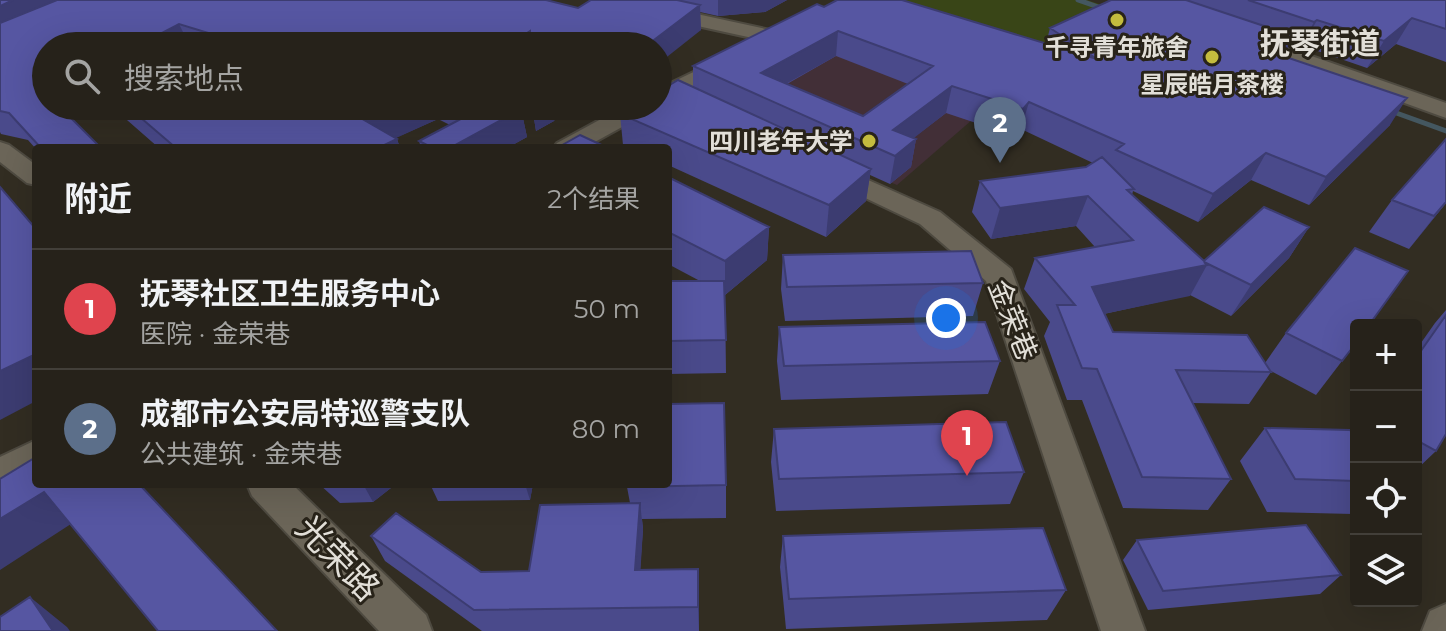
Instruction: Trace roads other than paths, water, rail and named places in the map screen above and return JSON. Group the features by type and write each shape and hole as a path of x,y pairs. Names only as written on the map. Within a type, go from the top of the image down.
{"street":[{"path":"606,0 781,33 672,97"},
{"path":"1225,32 1446,111"},
{"path":"575,144 626,120"},
{"path":"0,150 32,174"},
{"name":"金荣巷","path":"806,159 930,218 1000,276 1123,631"},
{"path":"0,476 32,457"},
{"name":"光荣路","path":"270,488 410,631"}],"waterway":[{"path":"1078,0 1104,9"},
{"path":"1388,110 1446,131"}],"place":[{"name":"千寻青年旅舍","path":"1117,20"},
{"name":"星辰皓月茶楼","path":"1212,57"},
{"name":"四川老年大学","path":"869,141"},
{"name":"成都市公安局特巡警支队","path":"1000,163"},
{"name":"抚琴社区卫生服务中心","path":"967,476"}],"district":[{"name":"抚琴街道","path":"1320,43"}]}
